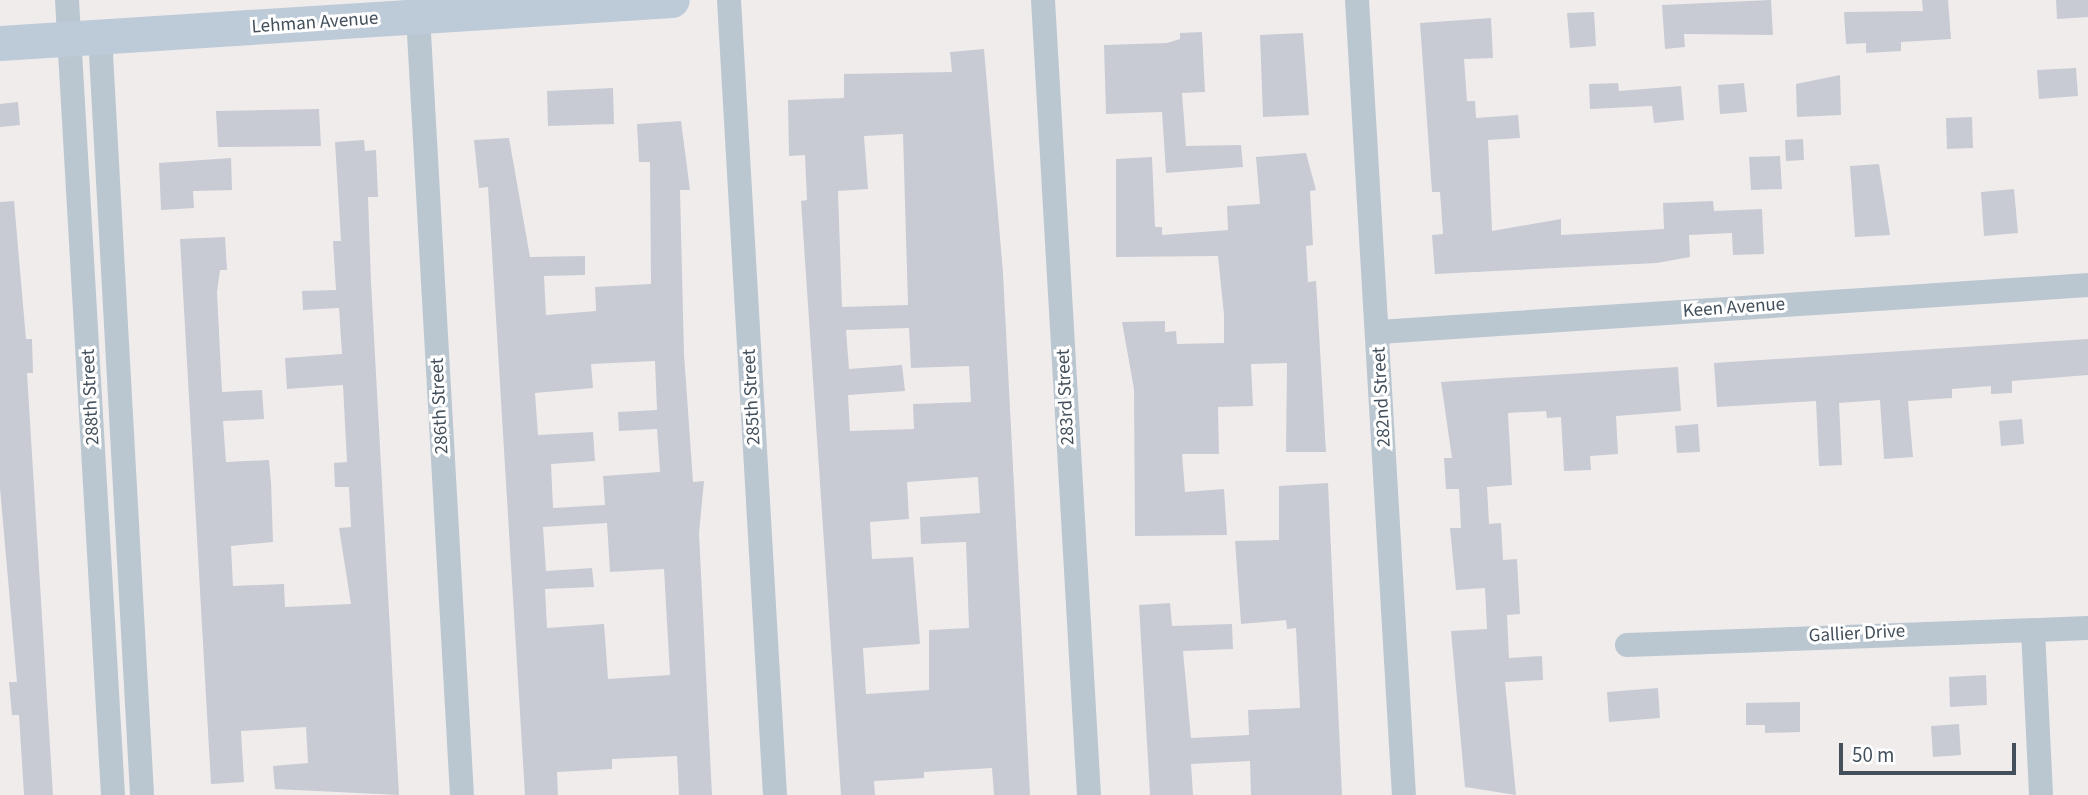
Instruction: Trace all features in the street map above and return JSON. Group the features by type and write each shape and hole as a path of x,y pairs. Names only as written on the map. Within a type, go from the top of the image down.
{"street":[{"name":"288th Street","path":"68,0 85,38 142,795"},
{"name":"Lehman Avenue","path":"0,43 672,0"},
{"name":"285th Street","path":"729,0 775,795"},
{"name":"283rd Street","path":"1043,0 1089,795"},
{"name":"282nd Street","path":"1357,0 1379,332 1404,795"},
{"name":"286th Street","path":"418,16 462,795"},
{"name":"288th Street","path":"85,38 113,795"},
{"name":"Keen Avenue","path":"1379,332 2088,285"},
{"name":"Gallier Drive","path":"1627,645 1984,628 2033,631 2088,628"},
{"path":"2033,631 2041,795"}],"building":[{"path":"1771,0 1773,35 1684,34 1685,47 1665,49 1662,5"},
{"path":"1922,0 1948,0 1951,39 1901,42 1901,51 1866,53 1866,43 1846,44 1844,12 1923,11"},
{"path":"2056,0 2088,0 2088,17 2057,19"},
{"path":"1594,12 1596,46 1570,48 1567,13"},
{"path":"1491,18 1493,58 1464,59 1467,101 1475,101 1476,118 1518,115 1520,138 1488,140 1492,231 1561,219 1561,235 1664,229 1663,203 1713,201 1714,211 1762,209 1764,254 1733,255 1732,233 1689,235 1690,257 1657,263 1435,274 1432,235 1443,234 1440,192 1432,192 1420,23"},
{"path":"1202,32 1205,92 1182,93 1186,146 1241,145 1243,167 1166,173 1162,112 1106,114 1104,45 1167,43 1180,39 1180,33"},
{"path":"1303,33 1309,115 1263,117 1260,35"},
{"path":"984,49 1003,273 1030,795 994,795 992,768 924,772 924,778 874,781 875,795 841,795 801,201 807,200 805,155 789,156 788,100 844,98 844,74 952,72 950,52","holes":["903,134 908,305 842,307 838,191 868,189 864,136","909,328 911,368 969,366 971,402 913,404 914,429 850,431 848,395 905,391 902,365 849,369 846,330","978,477 980,513 920,517 921,544 966,542 969,628 929,630 929,690 866,694 863,648 920,644 913,557 872,559 870,522 909,519 907,482"]},
{"path":"2076,68 2078,96 2039,99 2037,70"},
{"path":"1840,75 1841,115 1797,117 1796,84"},
{"path":"1618,83 1619,91 1681,86 1684,120 1654,123 1652,106 1590,109 1589,84"},
{"path":"1744,83 1747,112 1720,114 1718,85"},
{"path":"613,88 614,124 548,126 547,91"},
{"path":"18,102 20,125 0,127 0,104"},
{"path":"319,109 321,146 218,147 216,111"},
{"path":"1972,117 1973,148 1947,149 1946,118"},
{"path":"681,121 690,190 680,190 684,354 693,482 704,481 699,533 712,795 679,795 677,756 612,759 612,769 557,772 558,795 525,795 488,187 479,188 474,140 509,138 530,257 585,256 585,275 544,276 546,315 596,311 595,287 651,284 650,162 639,162 637,124","holes":["655,361 657,410 618,412 619,431 657,429 660,472 603,476 605,505 553,508 551,464 595,461 593,432 538,435 535,393 593,388 591,364","607,523 610,572 664,569 670,675 608,679 604,624 547,628 545,589 594,587 592,568 546,571 543,527"]},
{"path":"1803,139 1804,160 1786,161 1785,140"},
{"path":"364,140 365,151 376,150 378,197 368,197 371,282 399,795 275,789 273,766 308,763 306,727 241,731 244,782 211,784 180,239 225,237 227,270 220,270 217,292 222,392 262,390 264,419 223,421 226,462 269,460 271,482 273,542 231,546 233,586 284,584 285,607 351,604 339,528 351,527 349,487 335,487 334,463 347,462 343,385 287,389 285,358 342,354 339,308 303,310 302,291 336,290 333,241 341,241 335,142"},
{"path":"1306,153 1316,190 1310,191 1313,245 1306,246 1308,282 1316,281 1326,452 1286,452 1287,363 1251,364 1253,406 1218,407 1219,454 1182,454 1185,492 1224,489 1227,535 1135,536 1134,389 1122,322 1165,321 1165,332 1176,331 1177,344 1224,343 1224,315 1218,256 1116,257 1116,159 1152,157 1155,227 1162,227 1162,235 1228,230 1227,206 1260,204 1256,157"},
{"path":"1780,156 1782,189 1751,190 1749,157"},
{"path":"231,158 232,190 193,191 194,208 161,210 159,163"},
{"path":"1879,164 1890,235 1855,237 1850,166"},
{"path":"2014,189 2018,233 1984,236 1981,192"},
{"path":"14,201 26,339 32,339 33,373 27,373 53,795 24,795 19,715 12,715 9,682 17,682 0,488 0,202"},
{"path":"2088,339 2088,375 2012,381 2012,393 1991,394 1991,386 1952,389 1952,398 1908,401 1913,457 1884,459 1880,400 1839,403 1842,465 1819,466 1816,401 1717,407 1714,363"},
{"path":"1678,367 1681,411 1616,416 1618,454 1590,456 1591,470 1564,471 1561,417 1547,418 1546,411 1508,413 1512,485 1487,487 1489,524 1501,523 1503,560 1517,559 1520,614 1507,615 1509,658 1542,656 1543,680 1505,682 1516,795 1465,787 1451,631 1487,629 1485,588 1456,590 1450,528 1461,528 1459,489 1446,489 1444,458 1452,458 1441,382"},
{"path":"2022,419 2024,444 2001,446 1999,421"},
{"path":"1698,424 1700,452 1677,453 1675,426"},
{"path":"1328,483 1342,795 1251,795 1250,761 1191,764 1193,795 1150,795 1139,605 1170,603 1172,626 1232,624 1233,649 1183,651 1191,738 1249,735 1248,710 1300,708 1296,628 1287,629 1286,620 1241,624 1235,541 1279,540 1279,486"},
{"path":"1986,675 1987,705 1950,707 1949,677"},
{"path":"1658,688 1660,718 1609,722 1607,692"},
{"path":"1800,702 1800,732 1765,733 1765,725 1746,725 1746,703"},
{"path":"1959,724 1961,755 1933,757 1931,726"}]}
